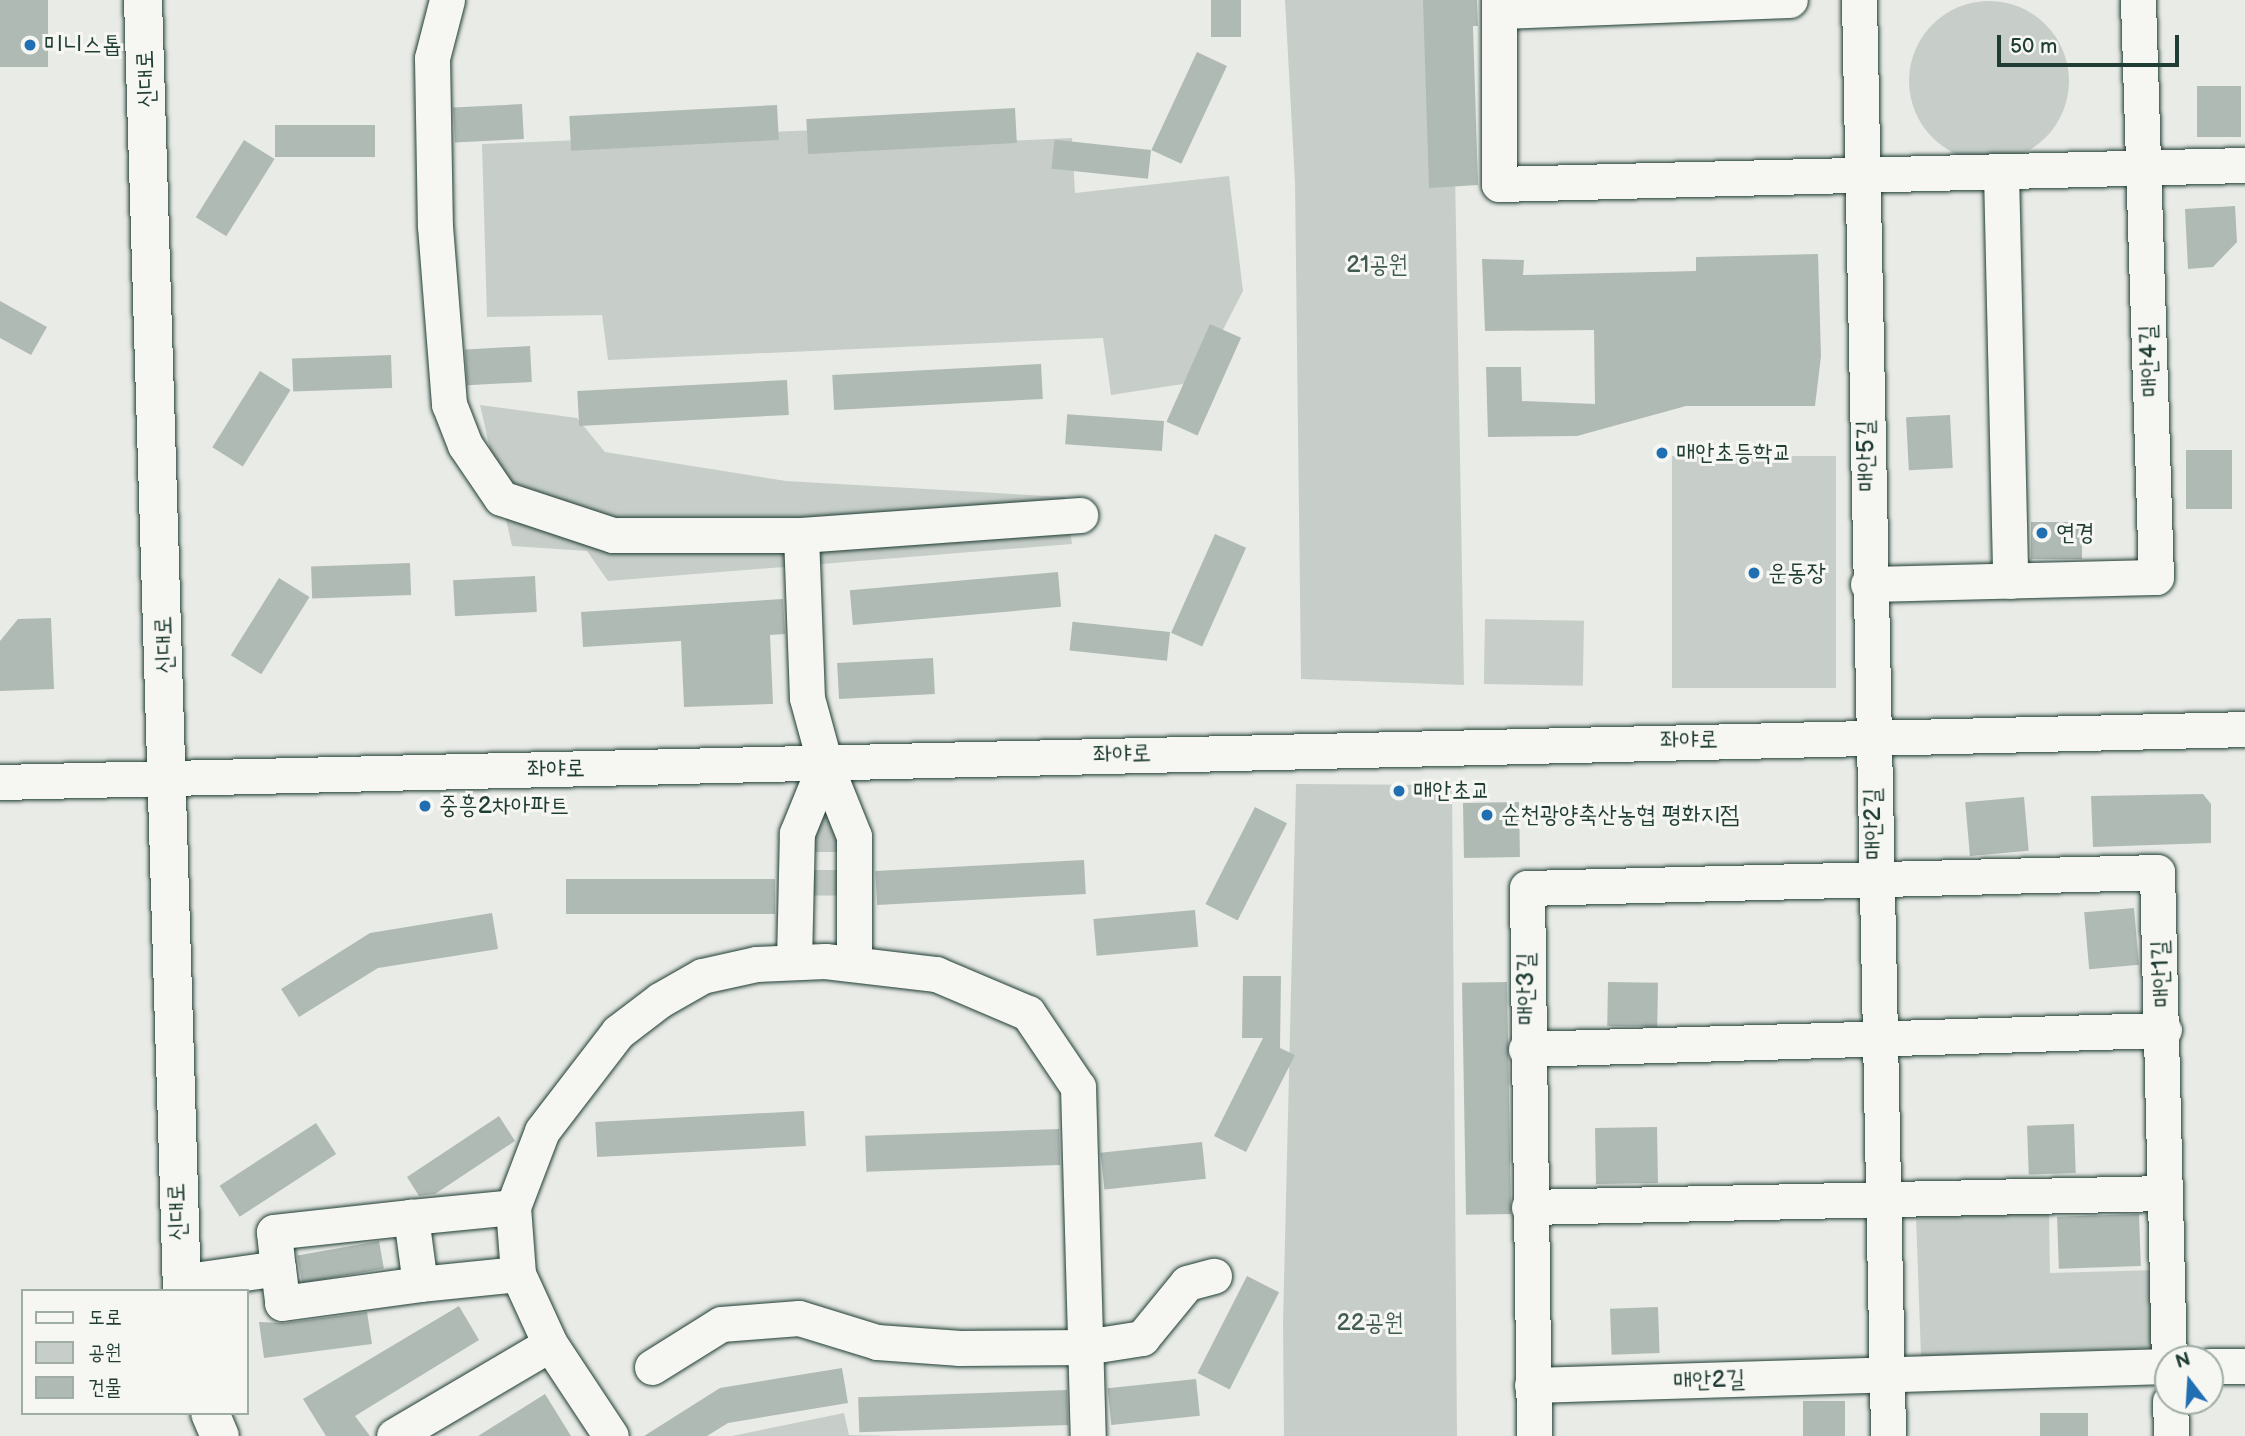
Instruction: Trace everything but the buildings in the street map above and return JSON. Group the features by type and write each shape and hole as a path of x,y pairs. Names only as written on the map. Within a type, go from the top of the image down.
{"main road":[{"name":"신대로","path":"143,0 169,777 181,1286"},
{"path":"211,1415 220,1436"}],"street":[{"path":"447,0 432,58 435,226 444,364 449,404 465,445 501,498 532,512 613,535 801,535 1080,515"},
{"path":"1790,0 1499,6 1499,184 2245,165"},
{"name":"매안5길","path":"1858,0 1871,736"},
{"name":"매안4길","path":"1868,584 2156,577 2138,0"},
{"path":"2001,172 2010,581"},
{"path":"801,535 807,698 825,764 854,836 854,963"},
{"name":"좌야로","path":"0,782 2245,729"},
{"name":"매안2길","path":"1871,736 1888,1436"},
{"path":"794,962 797,833 825,764"},
{"name":"매안1길","path":"1874,879 2157,872 2164,1030 2164,1193 2169,1345"},
{"name":"매안3길","path":"1534,1436 1526,1049 1527,888 1874,879"},
{"path":"611,1436 550,1344 518,1274 513,1207 542,1131 618,1032 660,1000 702,976 756,964 794,962 854,963 936,974 1028,1013 1078,1087 1085,1223 1088,1436"},
{"path":"1526,1049 2164,1030"},
{"path":"1529,1207 2164,1193"},
{"path":"513,1207 274,1232 282,1303 518,1274"},
{"path":"411,1217 420,1284"},
{"path":"181,1286 278,1268"},
{"path":"652,1367 722,1324 799,1318 877,1342 960,1348 1085,1346 1142,1338 1187,1283 1214,1276"},
{"path":"394,1436 550,1344"},
{"name":"매안2길","path":"1532,1385 2154,1366"},
{"path":"2224,1366 2245,1366"},
{"path":"2170,1415 2171,1436"}],"green space":[{"name":"21공원","path":"1285,0 1452,0 1464,685 1301,679 1295,182"},
{"path":"1989,1 2020,7 2046,24 2063,50 2069,81 2063,112 2046,138 2020,155 1989,161 1958,155 1932,138 1915,112 1909,81 1915,50 1932,24 1958,7"},
{"path":"818,130 814,149 1072,138 1075,193 1229,176 1243,291 1196,382 1111,395 1103,338 608,360 602,315 487,317 482,144"},
{"path":"480,405 577,418 605,452 786,481 1065,497 1072,544 608,581 587,551 512,546"},
{"name":"운동장","path":"1672,456 1836,456 1836,688 1672,688"},
{"path":"1485,619 1584,621 1583,686 1484,684"},
{"name":"22공원","path":"1296,784 1452,785 1457,1436 1284,1436 1283,1323"},
{"path":"2049,1211 2050,1273 2156,1270 2158,1345 2154,1345 2154,1348 1921,1356 1916,1216"},
{"path":"844,1413 849,1435 900,1436 732,1436"}],"tunnel":[{"path":"825,764 825,895"}],"place":[{"name":"미니스톱","path":"30,45"},
{"name":"매안초등학교","path":"1662,453"},
{"name":"연경","path":"2042,533"},
{"name":"운동장","path":"1754,573"},
{"name":"매안초교","path":"1399,791"},
{"name":"중흥2차아파트","path":"425,806"},
{"name":"순천광양축산농협 평화지점","path":"1487,815"}]}
